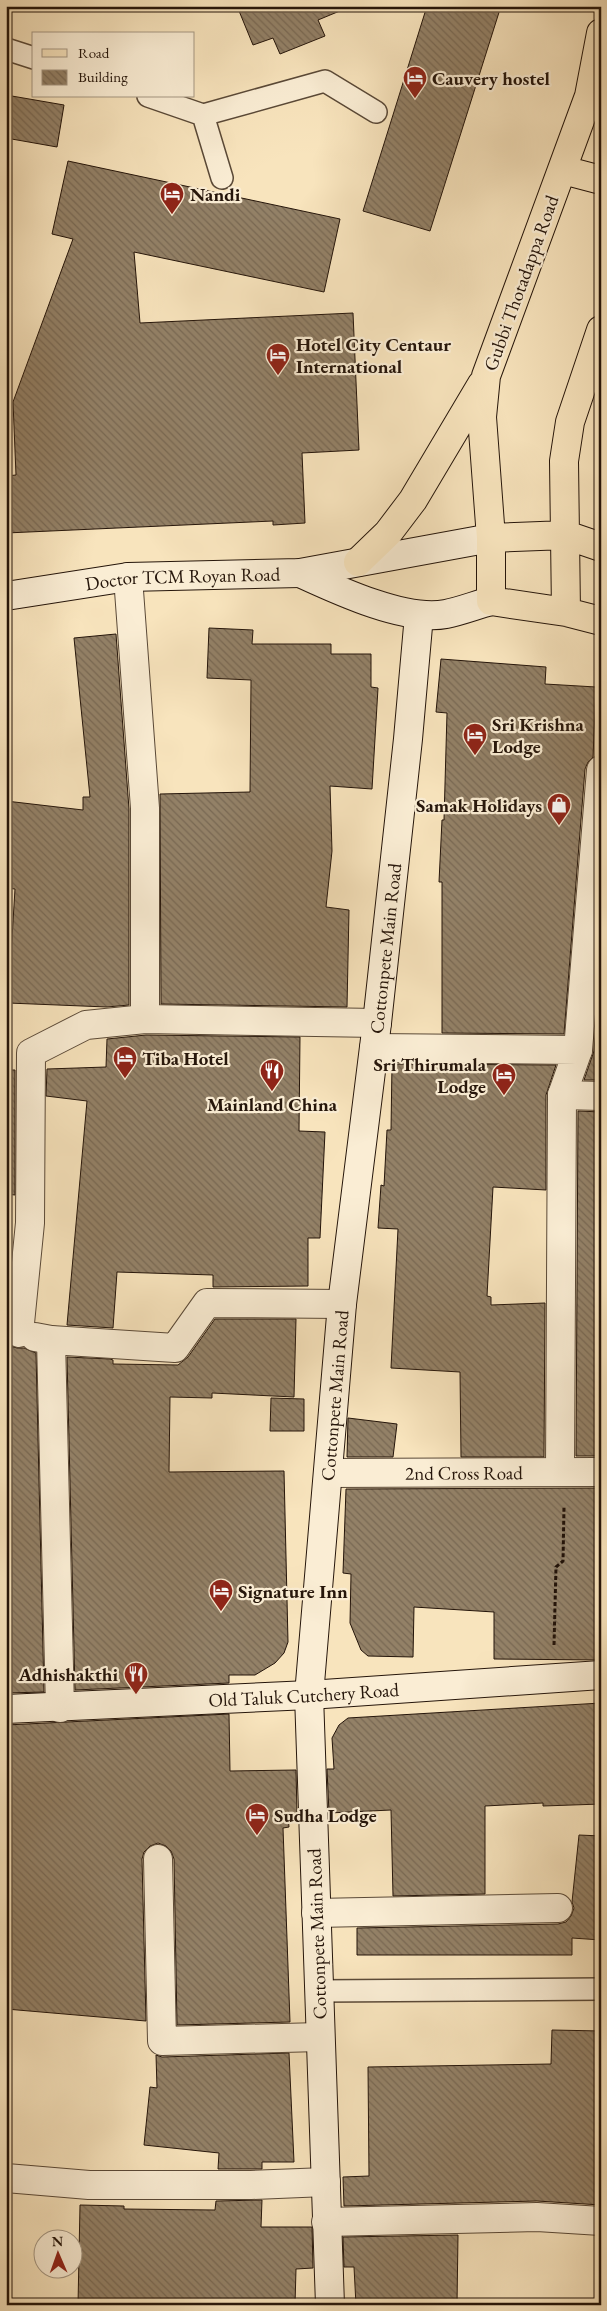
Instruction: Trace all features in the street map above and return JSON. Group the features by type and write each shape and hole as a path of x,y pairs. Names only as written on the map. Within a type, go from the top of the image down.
{"main road":[{"name":"Gubbi Thotadappa Road","path":"490,601 492,538 482,417 486,376 589,96 601,33"},
{"path":"562,170 601,180"},
{"path":"566,612 564,461 570,422 601,330"},
{"path":"358,562 388,533 412,500 486,376"},
{"path":"492,538 566,535 601,547"},
{"path":"490,601 566,612 601,621"}],"street":[{"name":"Doctor TCM Royan Road","path":"6,596 128,577 300,572 492,538"},
{"path":"300,572 357,599 419,615 445,614 490,601"},
{"path":"128,577 145,808 145,1019"},
{"name":"Cottonpete Main Road","path":"330,2305 309,1695 342,1304 375,1036 407,749 419,615"},
{"path":"563,1471 562,1095 578,1050 601,770"},
{"path":"342,1304 207,1303 175,1348 51,1340 13,1332 30,1223 31,1054 86,1024 145,1019 578,1050"},
{"path":"562,1095 601,1096"},
{"path":"51,1340 60,1708"},
{"name":"2nd Cross Road","path":"328,1473 601,1472"},
{"name":"Old Taluk Cutchery Road","path":"6,1709 309,1695 601,1675"},
{"path":"158,1859 162,2041 320,2037"},
{"path":"316,1913 558,1908"},
{"path":"6,2178 89,2185 251,2185 326,2182"},
{"path":"326,2222 537,2217 601,2221"}],"lane":[{"path":"6,49 32,57"},
{"path":"154,98 204,114 325,81 376,112"},
{"path":"204,114 222,178"},
{"path":"319,1991 601,1989"}],"path":[{"path":"554,1677 556,1567 562,1561 563,1471"}],"building":[{"path":"237,6 347,6 347,8 318,20 325,36 280,54 273,38 253,45"},
{"path":"427,6 501,6 430,231 363,211"},
{"path":"6,95 64,105 57,147 6,138"},
{"path":"68,161 340,219 324,292 134,252 140,323 353,313 359,450 302,453 305,523 273,525 273,521 6,533 6,476 16,475 13,402 73,239 52,234"},
{"path":"209,628 253,630 252,644 331,644 331,654 371,654 371,687 378,688 372,789 330,786 332,851 326,907 349,910 347,1007 161,1004 160,794 250,792 251,680 207,678"},
{"path":"116,634 129,809 129,1005 107,1007 8,1003 15,889 6,888 6,801 83,810 83,797 90,797 74,638"},
{"path":"441,659 546,667 545,684 596,687 593,757 585,769 564,1034 442,1033 442,882 439,882 442,820 444,820 447,713 436,712"},
{"path":"598,996 601,996 601,1080 584,1080 594,1051"},
{"path":"146,1035 300,1037 299,1131 325,1132 320,1238 308,1238 308,1286 213,1287 213,1275 117,1272 113,1328 67,1325 87,1101 46,1096 47,1069 106,1067 107,1039"},
{"path":"392,1064 556,1065 546,1095 546,1190 493,1187 487,1296 491,1297 491,1305 545,1303 544,1457 461,1457 460,1372 391,1368 398,1229 378,1228 381,1185 384,1186 387,1130 391,1130"},
{"path":"6,1070 15,1070 15,1195 6,1194"},
{"path":"578,1111 601,1112 601,1456 576,1456"},
{"path":"215,1319 296,1319 294,1397 212,1393 212,1398 170,1397 169,1472 284,1471 288,1642 284,1653 275,1663 255,1675 229,1675 229,1683 75,1690 67,1357 110,1359 113,1360 113,1364 178,1365 188,1357"},
{"path":"6,1341 10,1346 24,1348 36,1353 44,1692 6,1693"},
{"path":"271,1398 304,1399 304,1431 270,1431"},
{"path":"348,1418 397,1424 393,1457 347,1457"},
{"path":"601,1488 601,1660 494,1659 494,1612 414,1607 413,1657 368,1656 361,1650 350,1623 351,1574 343,1573 346,1489"},
{"path":"601,1703 601,1804 543,1806 543,1803 485,1806 485,1894 393,1896 391,1810 329,1813 327,1769 334,1769 332,1738 339,1725 348,1718"},
{"path":"229,1714 230,1771 296,1770 297,1814 288,1815 289,1827 283,1828 290,2022 177,2025 174,1859 171,1851 166,1846 158,1843 150,1846 144,1852 142,1859 146,2021 6,2009 6,1725"},
{"path":"579,1835 601,1836 601,1940 572,1938 572,1955 357,1955 357,1928 558,1924 566,1922 574,1908 572,1902"},
{"path":"552,2030 601,2031 601,2205 537,2201 344,2206 343,2177 369,2176 368,2067 551,2064"},
{"path":"289,2053 294,2162 262,2162 262,2169 218,2169 219,2153 144,2145 150,2087 157,2088 156,2055 162,2057"},
{"path":"262,2200 261,2227 312,2227 313,2268 296,2269 295,2305 78,2305 79,2278 82,2278 80,2205 124,2206 124,2209 215,2210 216,2201"},
{"path":"458,2235 457,2305 356,2305 354,2267 344,2267 343,2237"}],"place":[{"name":"Cauvery hostel","path":"415,99"},
{"name":"Nandi","path":"172,215"},
{"name":"Hotel City Centaur International","path":"278,376"},
{"name":"Sri Krishna Lodge","path":"475,756"},
{"name":"Samak Holidays","path":"559,826"},
{"name":"Tiba Hotel","path":"125,1079"},
{"name":"Mainland China","path":"272,1092"},
{"name":"Sri Thirumala Lodge","path":"504,1096"},
{"name":"Signature Inn","path":"221,1612"},
{"name":"Adhishakthi","path":"136,1695"},
{"name":"Sudha Lodge","path":"257,1836"}]}
